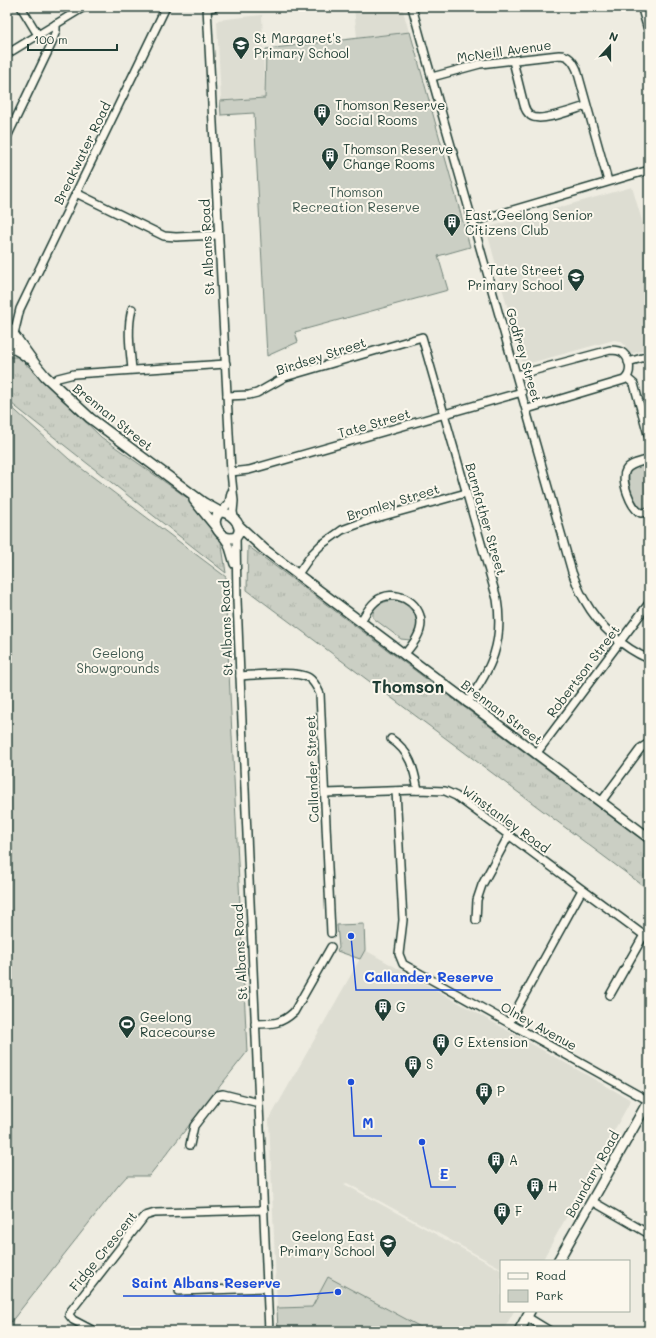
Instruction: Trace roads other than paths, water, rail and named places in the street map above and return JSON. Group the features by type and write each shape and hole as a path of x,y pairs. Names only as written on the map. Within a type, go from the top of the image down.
{"highway":[{"path":"643,7 649,28"}],"main road":[{"path":"7,345 12,343 11,331"},
{"name":"Brennan Street","path":"11,331 35,364 52,383 90,418 204,503 221,512"},
{"name":"Brennan Street","path":"7,345 22,353 35,364"},
{"name":"Brennan Street","path":"179,485 219,531"},
{"path":"221,512 228,514 236,521 239,531 236,537 229,538 219,531 215,521 217,515 221,512"},
{"name":"Brennan Street","path":"236,521 264,549 361,621 467,703 649,838"},
{"name":"Brennan Street","path":"236,537 264,549"},
{"name":"Boundary Road","path":"559,1260 649,1100"},
{"path":"519,1331 529,1314"}],"street":[{"path":"21,7 38,35"},
{"path":"7,54 84,7"},
{"name":"Breakwater Road","path":"11,331 20,309 166,7"},
{"path":"207,7 215,7"},
{"name":"St Albans Road","path":"207,7 218,235 231,472 234,502 233,512 236,521"},
{"name":"Godfrey Street","path":"412,7 472,222 518,375 572,572 580,593 598,622 630,649 649,659"},
{"path":"7,137 52,43 56,30 56,24"},
{"name":"McNeill Avenue","path":"432,77 469,66 559,55 570,58 573,61 576,70 608,181"},
{"path":"513,61 524,105 526,111 531,116 536,118 544,118 586,106"},
{"path":"472,222 649,170"},
{"path":"76,193 164,236 176,237 218,235"},
{"path":"132,309 129,320 129,328 132,369"},
{"name":"Birdsey Street","path":"227,396 257,393 285,377 422,337"},
{"name":"Barnfather Street","path":"422,337 497,598 499,632 494,657 484,677 467,703"},
{"path":"518,375 610,350 616,350 623,353 630,369 627,378 624,380 527,409"},
{"path":"628,362 649,356"},
{"path":"52,383 58,378 74,374 226,364"},
{"path":"627,378 634,384 649,438"},
{"name":"Tate Street","path":"231,472 249,470 522,392"},
{"path":"649,459 629,467 626,471 625,479 629,496 634,507 641,513 649,512"},
{"name":"St Albans Road","path":"221,512 230,502 232,486"},
{"name":"Bromley Street","path":"298,574 312,554 321,545 342,530 369,520 466,493"},
{"name":"St Albans Road","path":"219,531 228,544 236,572"},
{"name":"St Albans Road","path":"236,537 240,676 269,1331"},
{"path":"361,621 373,604 383,597 396,596 408,599 416,608 421,622 416,639 404,655"},
{"name":"Robertson Street","path":"536,754 649,603"},
{"name":"Callander Street","path":"240,676 298,674 309,678 320,694 331,933"},
{"path":"391,740 401,747 411,761 414,768 418,790"},
{"path":"601,802 641,748 649,743"},
{"name":"Winstanley Road","path":"325,793 418,790 450,792 646,937"},
{"name":"Olney Avenue","path":"396,791 403,920 399,954 401,960 406,965 649,1100"},
{"path":"476,920 477,900 482,885 509,836"},
{"path":"509,1023 582,890"},
{"path":"610,995 646,937"},
{"path":"256,1024 278,1023 286,1019 295,1011 331,947"},
{"path":"190,1145 194,1126 218,1095 223,1094 259,1103"},
{"path":"592,1201 649,1234"},
{"name":"Fidge Crescent","path":"94,1331 73,1320 69,1315 70,1312 145,1216 155,1213 264,1210"},
{"path":"179,1291 267,1288"},
{"path":"529,1314 550,1331"}],"place":[{"name":"St Margaret's Primary School","path":"241,60"},
{"name":"Thomson Reserve Social Rooms","path":"322,127"},
{"name":"Thomson Reserve Change Rooms","path":"330,171"},
{"name":"East Geelong Senior Citizens Club","path":"452,237"},
{"name":"Tate Street Primary School","path":"576,292"},
{"name":"Callander Reserve","path":"351,936"},
{"name":"G","path":"383,1022"},
{"name":"Geelong Racecourse","path":"127,1039"},
{"name":"G Extension","path":"441,1057"},
{"name":"S","path":"413,1079"},
{"name":"M","path":"351,1082"},
{"name":"P","path":"484,1106"},
{"name":"E","path":"422,1142"},
{"name":"A","path":"496,1175"},
{"name":"H","path":"535,1201"},
{"name":"F","path":"502,1226"},
{"name":"Geelong East Primary School","path":"388,1258"},
{"name":"Saint Albans Reserve","path":"338,1292"}],"district":[{"name":"Thomson","path":"408,687"}],"park label":[{"name":"Thomson Recreation Reserve","path":"356,200"},
{"name":"Geelong Showgrounds","path":"118,660"}]}
